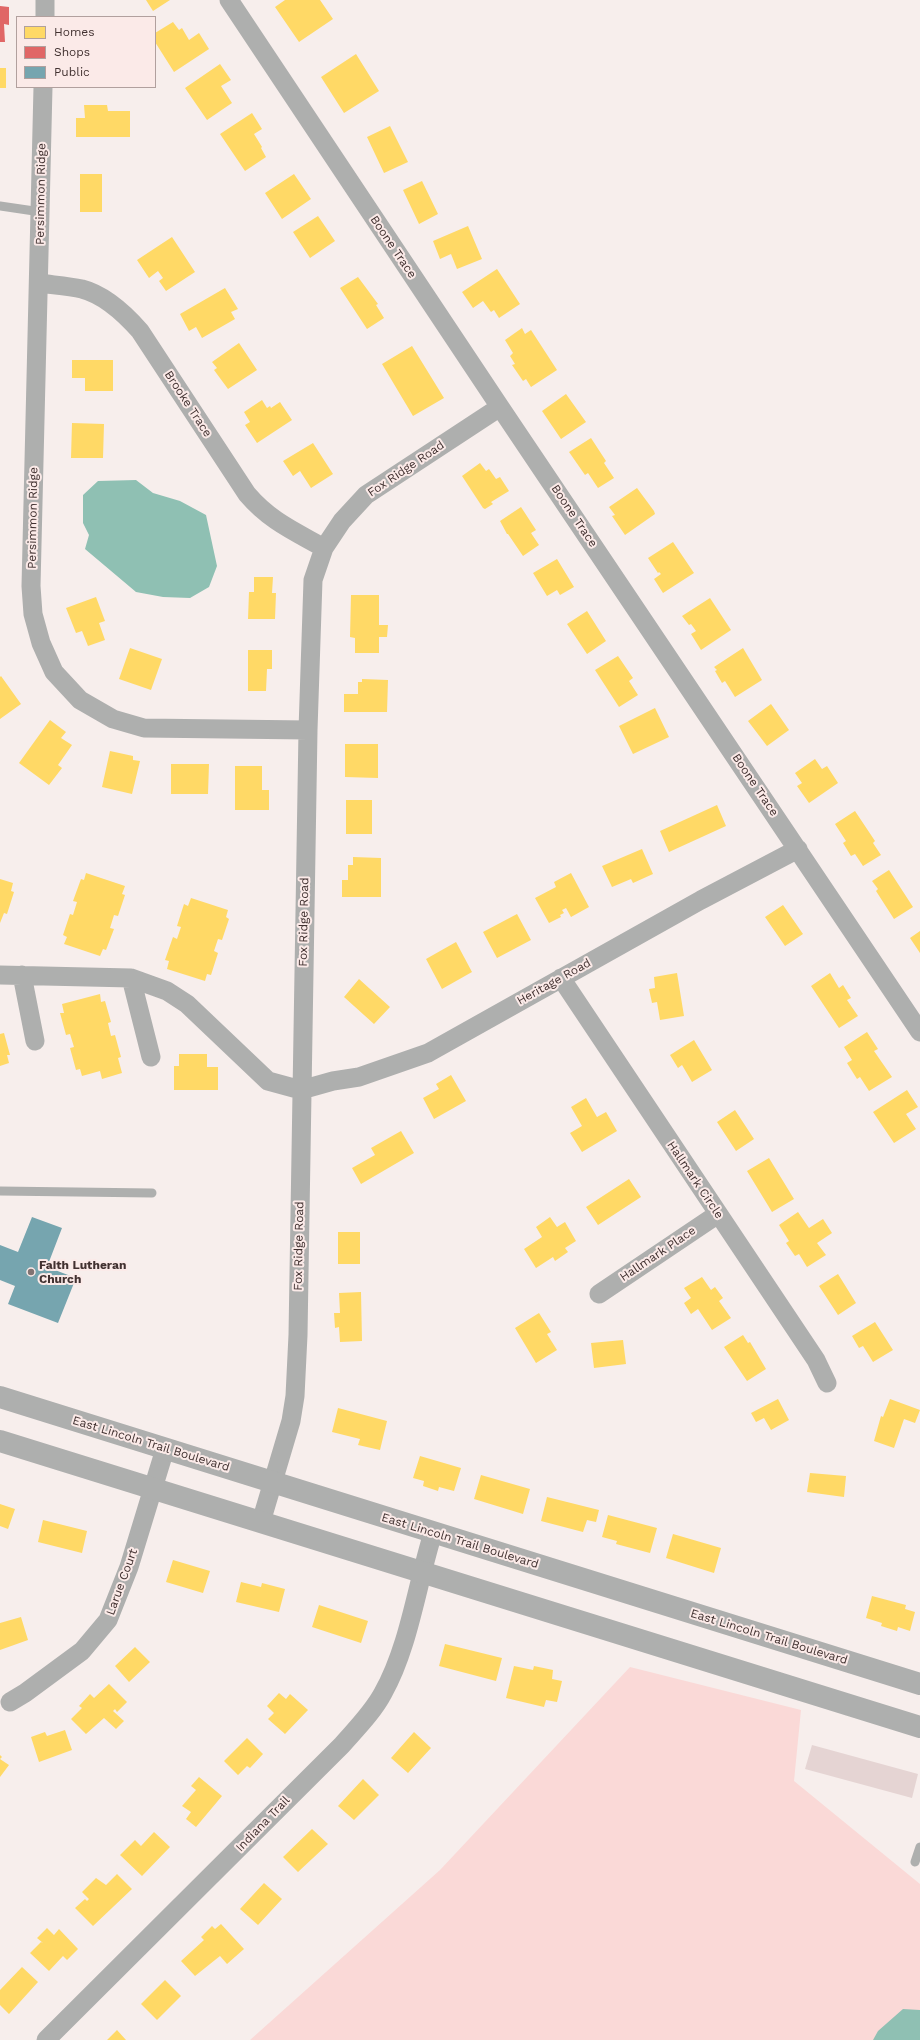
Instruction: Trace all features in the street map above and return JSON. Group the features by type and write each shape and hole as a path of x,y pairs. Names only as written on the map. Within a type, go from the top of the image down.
{"street":[{"path":"45,0 45,16"},
{"name":"Boone Trace","path":"229,0 500,407 920,1032"},
{"name":"Persimmon Ridge","path":"43,88 31,586 33,614 41,643 54,672 80,700 113,719 144,728 308,730"},
{"name":"Brooke Trace","path":"39,283 83,290 108,302 126,316 140,331 248,494 261,510 274,520 324,548"},
{"name":"Fox Ridge Road","path":"261,1522 291,1421 298,1335 308,730 313,580 324,548 342,521 366,495 500,407"},
{"name":"Heritage Road","path":"301,1090 333,1081 359,1077 428,1053 701,900 798,849"},
{"path":"0,975 131,978 167,991 187,1004 268,1081 301,1090"},
{"path":"22,975 35,1041"},
{"path":"131,978 151,1057"},
{"name":"Hallmark Circle","path":"561,978 816,1360 827,1383"},
{"name":"Hallmark Place","path":"599,1294 718,1214"},
{"name":"East Lincoln Trail Boulevard","path":"0,1397 920,1684"},
{"path":"0,1441 920,1727"},
{"name":"Larue Court","path":"10,1702 25,1693 82,1651 108,1620 129,1567 165,1449"},
{"name":"Indiana Trail","path":"46,2040 342,1745 370,1712 383,1694 401,1654 421,1571 433,1533"}],"lane":[{"path":"0,206 41,212"},
{"path":"0,1191 152,1194"},
{"path":"915,1862 920,1847"}],"shaded area":[{"path":"136,480 153,493 180,501 206,515 217,566 209,587 190,598 163,597 136,592 85,549 89,535 83,523 83,495 98,481"},
{"path":"630,1667 801,1710 794,1781 920,1884 920,2040 250,2040 440,1870"},
{"path":"903,2009 920,2010 920,2040 873,2040 878,2031"}],"building: Homes":[{"path":"146,0 170,0 153,11"},
{"path":"285,0 320,0 333,19 299,42 275,7"},
{"path":"173,22 179,30 182,28 189,40 199,33 209,49 174,72 156,44 156,32"},
{"path":"356,54 379,91 344,113 321,77"},
{"path":"220,64 231,80 221,86 232,103 207,120 185,88"},
{"path":"0,68 6,68 6,88 0,88"},
{"path":"84,105 107,105 108,111 130,111 130,137 76,137 76,118 85,118"},
{"path":"252,113 262,129 254,134 266,157 245,171 220,134"},
{"path":"390,126 408,162 384,173 367,137"},
{"path":"80,174 102,174 102,212 80,212"},
{"path":"294,174 311,199 282,219 265,193"},
{"path":"422,181 438,214 419,224 403,190"},
{"path":"318,216 335,241 310,258 293,232"},
{"path":"468,226 482,259 457,269 451,254 440,259 433,241"},
{"path":"172,237 195,272 166,291 159,281 163,278 158,271 149,278 137,260"},
{"path":"497,269 520,304 499,318 494,310 491,312 483,301 473,308 462,292"},
{"path":"358,277 378,304 376,305 384,318 367,329 340,288"},
{"path":"225,288 238,309 231,312 235,319 202,338 196,327 189,331 180,314"},
{"path":"522,328 525,334 531,330 557,370 531,387 526,379 523,381 512,365 515,364 510,356 513,353 505,340"},
{"path":"239,343 257,370 228,389 214,370 217,368 212,362"},
{"path":"412,346 444,398 413,416 382,364"},
{"path":"72,360 113,360 113,391 85,391 85,378 72,378"},
{"path":"566,394 586,422 561,439 542,411"},
{"path":"262,400 267,408 270,406 271,408 280,402 292,420 257,443 245,425 250,422 244,412"},
{"path":"72,423 104,424 103,458 71,458"},
{"path":"591,438 606,461 604,463 614,478 598,488 588,473 585,475 569,452"},
{"path":"313,443 333,474 311,488 300,471 293,476 283,461"},
{"path":"480,463 486,471 489,469 496,479 500,477 509,491 491,502 493,504 485,509 462,476"},
{"path":"637,488 655,514 625,535 612,516 615,515 609,507"},
{"path":"521,507 536,530 531,533 539,545 523,556 507,534 500,521"},
{"path":"673,542 694,573 663,593 654,579 661,574 659,572 658,573 648,558"},
{"path":"557,559 574,587 560,595 557,590 547,596 533,573"},
{"path":"254,577 273,577 272,593 276,593 275,619 248,619 249,592 254,592"},
{"path":"351,595 379,595 379,625 388,625 387,637 379,637 379,653 355,653 355,638 350,637"},
{"path":"96,597 105,621 99,623 105,640 88,646 82,631 76,633 66,608"},
{"path":"710,598 731,630 701,650 691,634 696,631 682,616"},
{"path":"587,611 606,641 587,654 567,624"},
{"path":"130,648 162,659 151,690 119,679"},
{"path":"743,648 762,680 735,697 725,681 722,683 715,671 717,670 714,667"},
{"path":"248,650 272,650 272,669 267,669 266,691 248,691"},
{"path":"618,656 633,678 629,681 638,695 619,707 595,670"},
{"path":"1,676 21,704 0,719 0,677"},
{"path":"362,679 388,680 387,712 344,712 344,694 358,694 358,682 362,682"},
{"path":"771,704 789,730 767,746 748,721"},
{"path":"655,708 669,737 633,754 619,726"},
{"path":"50,720 66,732 61,738 72,745 58,765 62,768 49,785 19,763"},
{"path":"345,744 378,744 378,778 345,777"},
{"path":"110,751 133,756 133,760 140,761 132,794 102,787"},
{"path":"815,759 822,769 827,766 838,783 809,803 797,786 802,783 795,773"},
{"path":"171,764 209,764 208,794 171,794"},
{"path":"235,766 262,766 262,790 269,790 269,810 235,810"},
{"path":"346,800 372,800 372,834 346,834"},
{"path":"717,805 726,826 669,852 660,831"},
{"path":"855,811 875,841 873,843 881,855 863,866 855,854 851,856 843,843 846,841 835,824"},
{"path":"642,849 653,874 633,883 631,879 612,887 602,866"},
{"path":"353,857 381,858 381,897 342,897 342,880 348,880 348,865 353,865"},
{"path":"889,870 913,907 894,919 876,891 878,889 872,881"},
{"path":"86,873 125,886 122,894 125,895 118,916 114,915 110,928 114,929 106,950 103,949 100,956 64,944 67,937 63,935 70,914 73,915 77,902 73,901 81,879 84,880"},
{"path":"571,873 589,907 571,917 566,908 562,910 564,913 560,915 561,917 549,923 535,898 556,887 554,882"},
{"path":"0,879 13,883 11,891 14,892 7,914 4,913 0,923"},
{"path":"191,898 228,910 226,917 229,919 222,940 218,939 214,951 218,953 211,975 207,974 205,981 167,969 169,961 165,960 173,937 177,939 181,927 177,926 184,904 188,906"},
{"path":"783,905 803,934 785,946 765,917"},
{"path":"517,914 531,940 497,958 483,932"},
{"path":"920,931 920,953 910,938"},
{"path":"456,942 472,972 442,989 426,959"},
{"path":"677,973 684,1016 660,1020 657,1002 652,1003 649,989 655,988 654,977"},
{"path":"830,973 839,988 843,985 851,998 847,1000 858,1016 839,1028 811,986"},
{"path":"359,979 390,1007 374,1024 344,997"},
{"path":"100,994 101,1002 105,1001 111,1022 108,1023 111,1036 115,1035 121,1057 118,1058 122,1073 102,1079 100,1071 82,1076 80,1069 76,1070 70,1048 74,1047 70,1034 66,1035 60,1013 64,1013 62,1004"},
{"path":"867,1032 878,1049 874,1051 892,1077 869,1091 860,1077 857,1079 847,1063 852,1060 844,1047"},
{"path":"4,1033 10,1055 7,1055 9,1063 0,1066 0,1034"},
{"path":"694,1040 712,1070 692,1082 682,1065 678,1068 670,1055"},
{"path":"179,1054 207,1054 207,1067 218,1067 218,1090 174,1090 174,1066 179,1066"},
{"path":"451,1075 466,1101 434,1119 423,1098 439,1089 436,1084"},
{"path":"907,1090 918,1107 906,1114 916,1129 894,1143 873,1112"},
{"path":"586,1098 597,1117 606,1112 617,1131 582,1152 570,1133 582,1126 571,1107"},
{"path":"735,1110 754,1139 736,1151 717,1122"},
{"path":"401,1131 414,1153 361,1184 352,1168 375,1155 371,1148"},
{"path":"769,1158 794,1199 772,1212 747,1171"},
{"path":"629,1179 641,1197 598,1225 586,1207"},
{"path":"798,1212 809,1228 823,1219 832,1233 817,1243 826,1255 807,1267 799,1254 795,1256 786,1243 789,1241 779,1225"},
{"path":"550,1217 557,1227 565,1222 576,1241 565,1248 568,1252 555,1261 553,1257 536,1268 524,1249 542,1237 536,1227"},
{"path":"338,1232 360,1232 360,1264 338,1264"},
{"path":"838,1274 856,1303 838,1315 819,1286"},
{"path":"702,1277 711,1290 715,1287 723,1298 719,1301 731,1318 712,1330 698,1309 691,1314 684,1303 691,1298 684,1288"},
{"path":"361,1292 362,1341 340,1342 339,1327 335,1328 334,1313 340,1313 339,1293"},
{"path":"539,1313 551,1332 547,1334 557,1350 536,1363 515,1328"},
{"path":"875,1322 893,1350 873,1362 863,1346 859,1348 852,1336"},
{"path":"743,1335 748,1343 750,1342 766,1369 747,1381 724,1347"},
{"path":"623,1340 626,1364 594,1368 591,1343"},
{"path":"778,1399 789,1420 771,1430 764,1418 756,1422 751,1413"},
{"path":"890,1399 920,1410 915,1423 904,1419 894,1448 874,1441 881,1416 883,1417"},
{"path":"338,1408 387,1421 380,1450 358,1445 360,1439 332,1432"},
{"path":"420,1456 461,1468 454,1491 439,1487 438,1491 423,1486 424,1481 413,1478"},
{"path":"810,1473 846,1476 844,1497 807,1492"},
{"path":"481,1475 530,1489 523,1514 474,1499"},
{"path":"547,1497 599,1510 596,1522 587,1520 583,1532 541,1521"},
{"path":"0,1504 15,1509 8,1529 0,1526"},
{"path":"608,1515 657,1528 650,1553 616,1544 617,1541 602,1537"},
{"path":"43,1520 87,1531 82,1553 38,1542"},
{"path":"673,1534 721,1548 714,1573 666,1558"},
{"path":"173,1560 210,1571 203,1593 166,1582"},
{"path":"241,1582 261,1587 262,1583 285,1589 279,1612 236,1602"},
{"path":"872,1596 906,1605 905,1609 915,1612 910,1631 898,1627 897,1631 881,1626 882,1623 866,1618"},
{"path":"319,1605 368,1621 361,1643 312,1627"},
{"path":"21,1617 28,1640 0,1650 0,1623"},
{"path":"445,1644 502,1658 496,1681 439,1666"},
{"path":"135,1647 150,1662 129,1682 115,1666"},
{"path":"514,1666 533,1670 534,1666 553,1670 552,1679 562,1681 557,1702 546,1700 544,1707 506,1698"},
{"path":"109,1684 127,1702 117,1712 115,1709 113,1711 124,1721 116,1729 104,1718 86,1734 71,1719 82,1708 79,1706 90,1694 94,1698"},
{"path":"279,1693 286,1699 290,1694 308,1710 285,1734 268,1719 274,1713 267,1706"},
{"path":"65,1730 72,1750 39,1762 31,1737 45,1732 47,1736"},
{"path":"414,1732 431,1748 408,1773 391,1758"},
{"path":"247,1738 263,1754 250,1768 247,1766 238,1775 224,1761"},
{"path":"0,1759 9,1765 0,1777"},
{"path":"199,1777 222,1796 196,1827 186,1819 191,1812 182,1806 196,1790 191,1786"},
{"path":"363,1779 379,1795 354,1820 338,1806"},
{"path":"312,1829 328,1844 298,1872 283,1857"},
{"path":"154,1832 170,1847 142,1876 120,1855 135,1840 141,1846"},
{"path":"117,1874 132,1889 93,1926 75,1908 85,1899 87,1901 89,1899 82,1892 96,1878 106,1885"},
{"path":"264,1883 282,1899 258,1925 240,1909"},
{"path":"221,1924 244,1949 227,1964 220,1956 195,1976 181,1961 204,1940 201,1937 212,1926 215,1929"},
{"path":"47,1928 54,1935 59,1929 78,1949 67,1960 63,1956 49,1971 30,1953 41,1942 43,1943 37,1938"},
{"path":"22,1967 38,1982 9,2014 0,2005 0,1990"},
{"path":"165,1980 181,1996 157,2020 141,2004"},
{"path":"117,2030 126,2040 107,2040"}],"building: Shops":[{"path":"0,6 9,7 9,25 4,24 5,42 0,42"}],"building: Public":[{"name":"Faith Lutheran Church","path":"32,1217 62,1228 47,1267 76,1278 58,1323 8,1304 15,1286 0,1280 0,1245 18,1252"}],"building: Other":[{"path":"812,1745 918,1774 912,1798 805,1769"}],"place":[{"name":"Faith Lutheran Church","path":"31,1272"}]}
